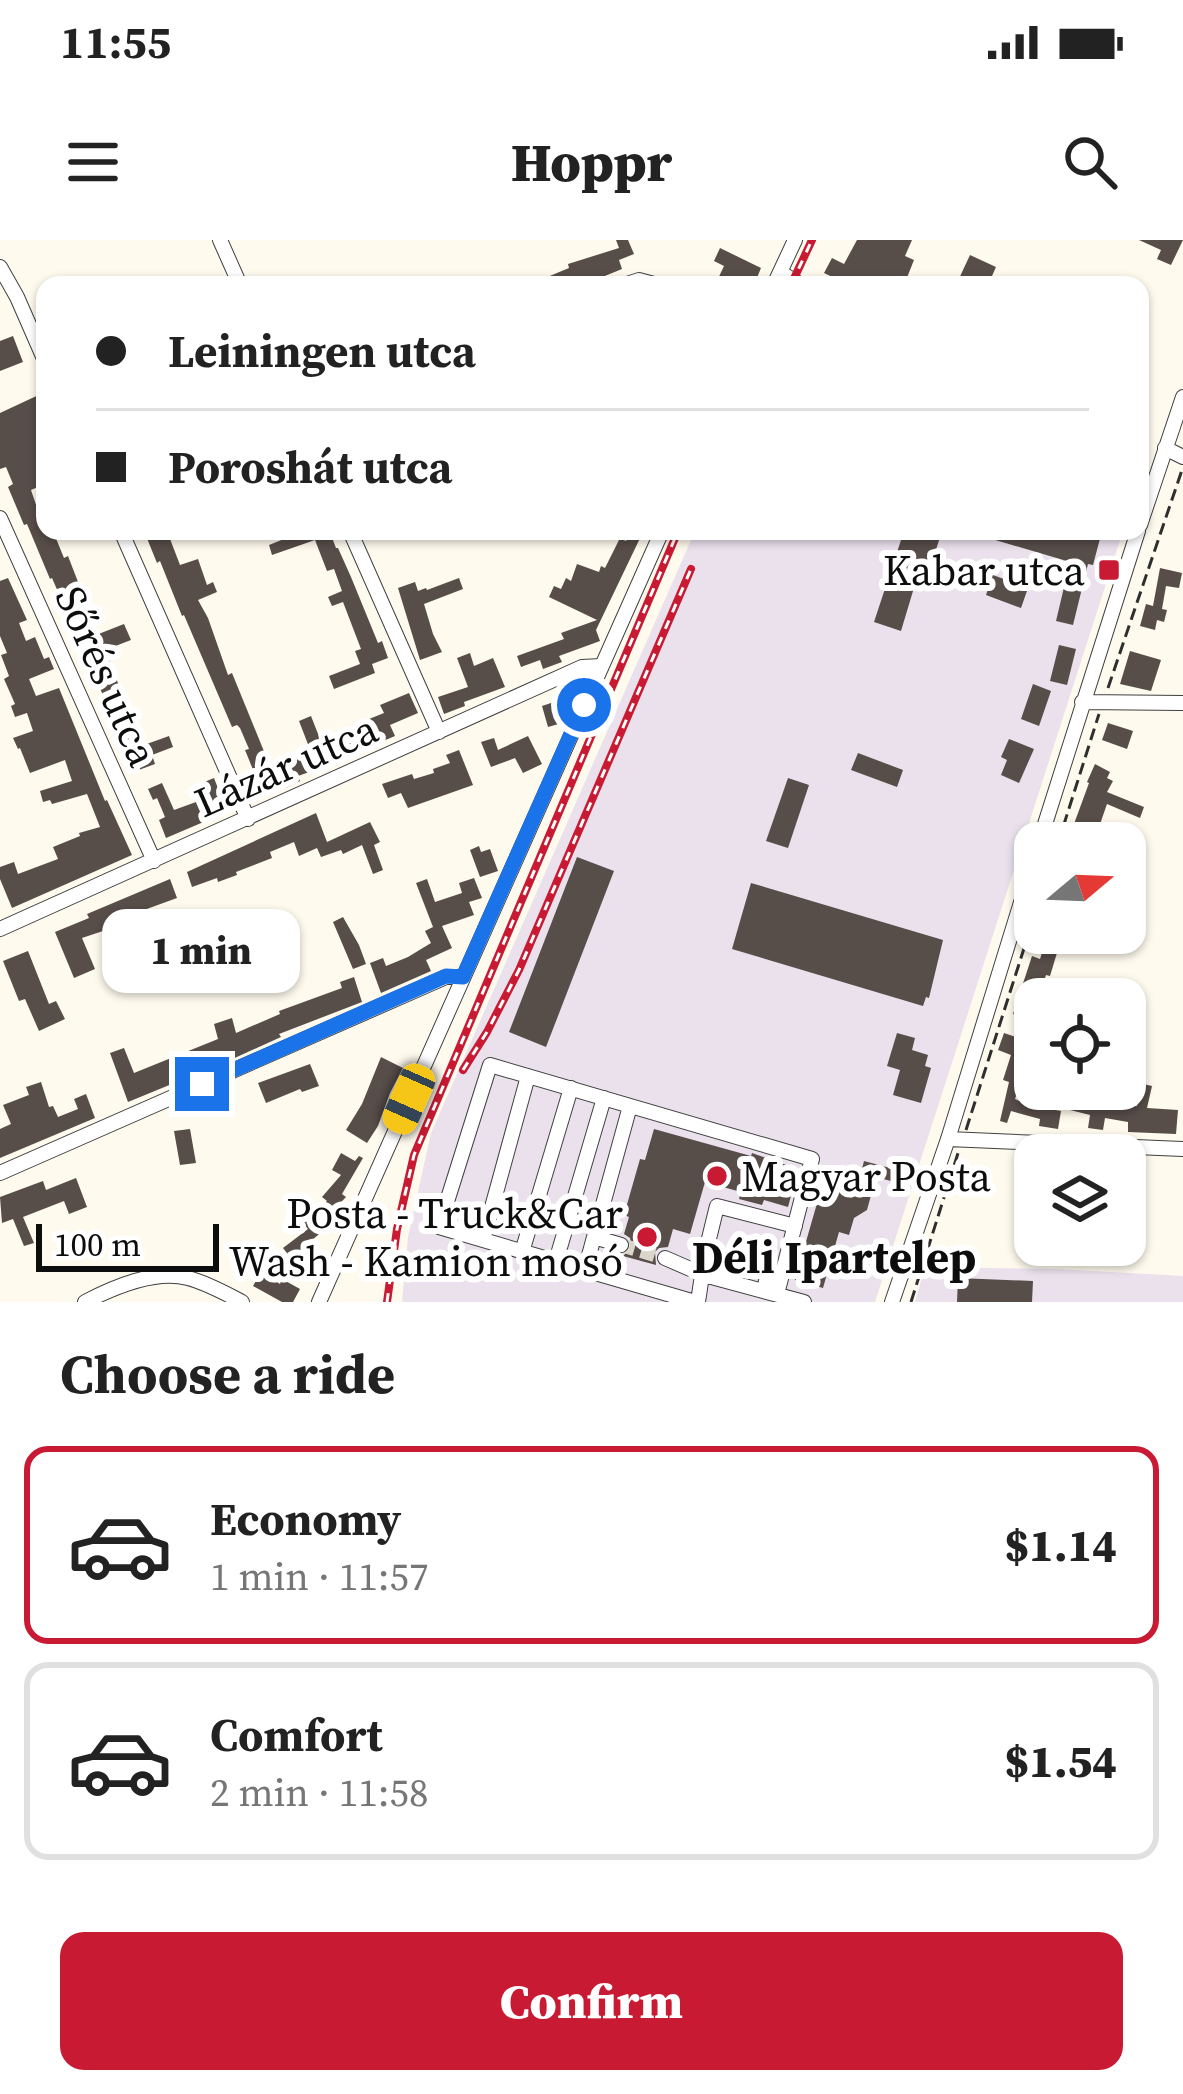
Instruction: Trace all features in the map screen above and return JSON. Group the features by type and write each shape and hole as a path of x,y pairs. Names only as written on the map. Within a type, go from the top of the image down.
{"street":[{"path":"220,240 236,276"},
{"path":"778,276 795,240"},
{"path":"0,267 36,342"},
{"path":"1149,483 1183,397"},
{"path":"1165,448 1183,457"},
{"name":"Sőrés utca","path":"0,518 154,861"},
{"path":"125,540 248,819"},
{"path":"354,540 439,732"},
{"path":"319,1302 658,540"},
{"path":"1045,822 1135,540"},
{"name":"Lázár utca","path":"0,929 582,667 601,666"},
{"path":"1082,702 1183,704"},
{"path":"892,1302 956,1140 1014,932"},
{"path":"0,1173 446,976 463,977"},
{"path":"770,1292 795,1226 812,1159 490,1065 439,1227 696,1302 718,1207 795,1226"},
{"path":"483,1240 528,1076"},
{"path":"522,1252 571,1088"},
{"path":"556,1261 604,1098"},
{"path":"585,1270 630,1106"},
{"path":"956,1140 1183,1149"},
{"path":"594,1237 621,1245"},
{"path":"705,1255 733,1262"},
{"path":"665,1258 704,1275 804,1302"},
{"path":"762,1270 770,1292"},
{"path":"85,1302 163,1275 185,1277 242,1302"}],"path":[{"path":"1065,822 1183,469"},
{"path":"911,1302 956,1140 1021,954"}],"shaded area":[{"path":"691,540 1120,540 1029,822 1014,822 1014,870 875,1302 402,1302 408,1237 431,1133"},
{"path":"925,1267 1183,1276 1183,1302 915,1302"}],"building":[{"path":"616,240 628,240 634,254 619,260 622,269 605,276 550,276 569,268 568,264 619,248"},
{"path":"857,240 912,240 905,256 914,260 908,276 824,273 832,258 844,264"},
{"path":"1139,240 1183,240 1171,265 1157,259 1161,250"},
{"path":"720,248 761,268 758,276 719,276 724,266 714,261"},
{"path":"970,255 996,267 992,276 960,276"},
{"path":"13,336 23,362 0,371 0,341"},
{"path":"36,396 36,488 31,490 36,540 57,540 64,558 68,556 96,635 124,624 131,640 105,650 144,745 169,736 173,747 152,755 155,764 136,771 24,525 8,487 13,484 6,467 0,469 0,413"},
{"path":"148,540 170,540 180,565 198,559 207,585 213,582 217,592 198,600 270,766 311,752 299,721 311,716 320,739 371,724 369,719 384,713 380,705 409,693 418,713 390,725 395,736 325,761 326,766 298,776 300,781 263,794 240,728 232,727 160,561 157,563"},
{"path":"282,540 315,540 272,555 269,545"},
{"path":"315,540 333,540 338,548 388,658 372,664 375,673 334,689 329,676 360,664 355,651 361,649 343,602 332,606 328,597 342,591 334,569 327,571"},
{"path":"619,540 639,540 596,630 600,641 559,656 562,662 543,669 540,660 521,667 517,656 564,639 561,633 597,620 549,597 554,586 561,589 566,578 571,581 577,564 599,572"},
{"path":"901,540 939,540 925,584 916,581 901,631 874,622"},
{"path":"995,540 1100,540 1093,565 1088,564 1073,625 1056,621 1070,562"},
{"path":"1160,568 1182,573 1179,588 1166,586 1164,622 1157,620 1155,630 1140,626 1146,604 1153,606"},
{"path":"993,575 1028,588 1021,608 986,595"},
{"path":"8,578 27,620 19,623 26,641 35,637 54,669 29,679 36,696 59,688 132,855 12,908 0,867 14,862 18,874 58,859 53,847 100,827 87,794 43,802 40,791 72,781 65,760 30,773 13,738 33,731 27,713 15,717 11,706 15,704 4,679 9,676 1,655 7,653 0,636 0,581"},
{"path":"459,578 463,589 424,604 442,652 420,660 398,588 415,582 418,591 427,590"},
{"path":"1059,645 1076,649 1067,685 1050,681"},
{"path":"1130,651 1161,660 1151,691 1120,684"},
{"path":"470,653 474,666 493,658 505,687 444,714 438,697 468,687 457,658"},
{"path":"1033,684 1051,691 1039,726 1021,719"},
{"path":"566,698 570,710 559,713 562,723 548,727 542,706"},
{"path":"1108,723 1133,731 1127,749 1102,740"},
{"path":"528,736 542,764 523,773 515,758 491,767 481,742 494,738 498,750"},
{"path":"1009,739 1034,749 1019,783 1001,775 1007,760 1001,757"},
{"path":"459,750 473,785 408,808 401,793 388,798 382,784 434,773 433,769 450,763 446,755"},
{"path":"858,753 903,770 897,787 851,770"},
{"path":"1095,764 1110,772 1107,778 1113,781 1107,792 1144,807 1140,818 1107,804 1101,822 1075,822"},
{"path":"214,778 227,812 166,838 159,820 165,817 148,789 162,783 174,810 207,798 202,783"},
{"path":"788,778 809,785 788,848 766,841"},
{"path":"316,813 327,842 370,822 380,842 374,845 383,870 373,874 362,845 321,857 317,848 299,856 294,842 237,875 192,887 187,872"},
{"path":"479,846 481,852 490,849 498,871 480,877 470,850"},
{"path":"577,857 614,871 546,1047 509,1032"},
{"path":"474,878 482,898 469,902 474,915 442,926 452,948 426,960 431,971 381,993 370,963 383,958 386,966 431,943 425,931 433,927 416,883 427,879 435,902 462,893 459,883"},
{"path":"170,879 177,898 144,910 146,915 130,922 82,938 95,969 74,978 55,932"},
{"path":"751,883 943,940 929,998 923,1006 732,949"},
{"path":"343,917 366,964 353,969 333,922"},
{"path":"28,951 49,1004 56,1001 65,1019 39,1031 25,999 19,1001 3,961"},
{"path":"1042,954 1057,954 1050,976 1025,978 1032,956 1040,959"},
{"path":"354,977 362,1002 128,1102 110,1053 124,1048 134,1073 218,1039 214,1024 232,1018 236,1033 342,988 340,982"},
{"path":"897,1033 915,1038 912,1050 928,1055 925,1066 931,1068 921,1103 893,1095 900,1070 887,1066"},
{"path":"1004,1033 1014,1036 1014,1110 1061,1111 1058,1129 1039,1126 1040,1119 1011,1111 1007,1123 1000,1121 1009,1082 1003,1080 1011,1055 998,1050"},
{"path":"381,1057 403,1068 367,1143 346,1130"},
{"path":"310,1064 319,1086 266,1103 258,1083"},
{"path":"41,1082 49,1107 53,1106 58,1117 78,1109 74,1099 86,1094 95,1118 0,1158 0,1129 11,1124 3,1105 29,1095 26,1087"},
{"path":"1146,1085 1152,1086 1147,1108 1178,1110 1176,1134 1128,1132 1128,1122 1105,1118 1103,1130 1088,1128 1090,1115 1070,1110 1146,1110"},
{"path":"190,1129 196,1163 180,1165 174,1131"},
{"name":"Magyar Posta","path":"654,1129 798,1169 788,1207 739,1199 741,1192 705,1182 690,1234 673,1229 668,1247 655,1252 656,1265 623,1256 632,1247 624,1234 629,1217 624,1215"},
{"path":"341,1153 355,1161 363,1158 342,1194 346,1197 324,1220 329,1226 306,1245 315,1256 303,1274 283,1248 308,1229 296,1214 304,1207 311,1215 327,1201 322,1197 341,1175 332,1170"},
{"path":"864,1161 905,1172 902,1184 876,1177 867,1210 854,1218 849,1235 839,1232 823,1288 795,1280 826,1172 852,1179 854,1172 861,1173"},
{"path":"76,1178 87,1207 69,1214 64,1201 23,1217 34,1243 24,1246 13,1219 2,1223 0,1197 43,1181 46,1190"},
{"path":"261,1272 300,1289 293,1302 282,1302 253,1286"},
{"path":"958,1278 1033,1281 1032,1302 957,1302"}],"tunnel":[{"path":"621,1245 665,1258"}],"railway":[{"path":"795,276 812,240"},
{"path":"387,1302 414,1155 674,540"},
{"path":"463,1070 519,970 691,569"}],"place":[{"name":"Kabar utca","path":"1109,570"},
{"name":"Magyar Posta","path":"717,1176"},
{"name":"Posta - Truck&Car Wash - Kamion mosó","path":"647,1237"}],"district":[{"name":"Déli Ipartelep","path":"834,1257"}],"route":[{"path":"202,1084 446,976 463,977 584,705"}]}
